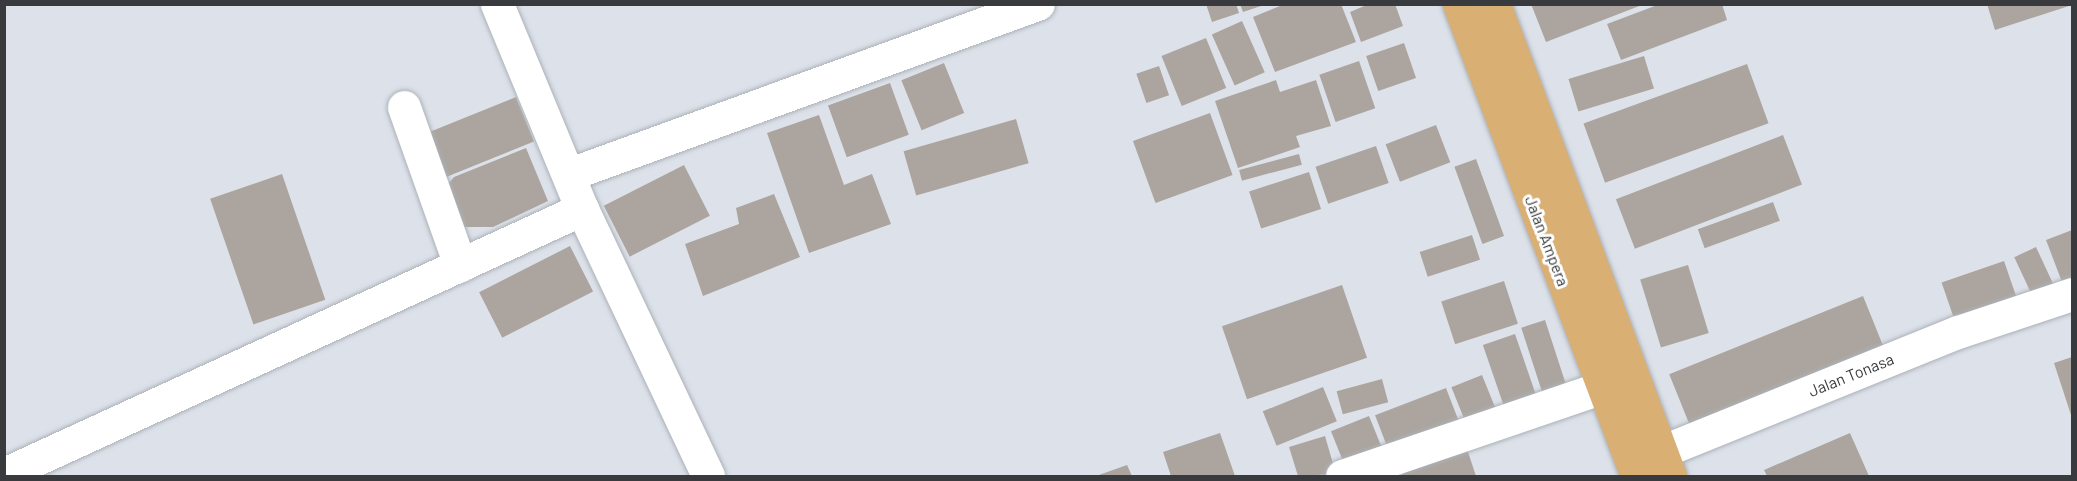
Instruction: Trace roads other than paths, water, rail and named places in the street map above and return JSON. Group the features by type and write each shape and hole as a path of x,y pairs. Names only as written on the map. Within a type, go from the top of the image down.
{"main road":[{"name":"Jalan Ampera","path":"1459,4 1602,389 1650,467"},
{"name":"Jalan Ampera","path":"1494,4 1634,377 1650,467"}],"street":[{"path":"497,4 570,174 582,209 708,477"},
{"path":"570,174 1038,4"},
{"path":"404,107 460,265"},
{"path":"4,474 582,209"},
{"name":"Jalan Tonasa","path":"1650,467 1958,332 2073,294"},
{"path":"1342,477 1634,377"}]}
